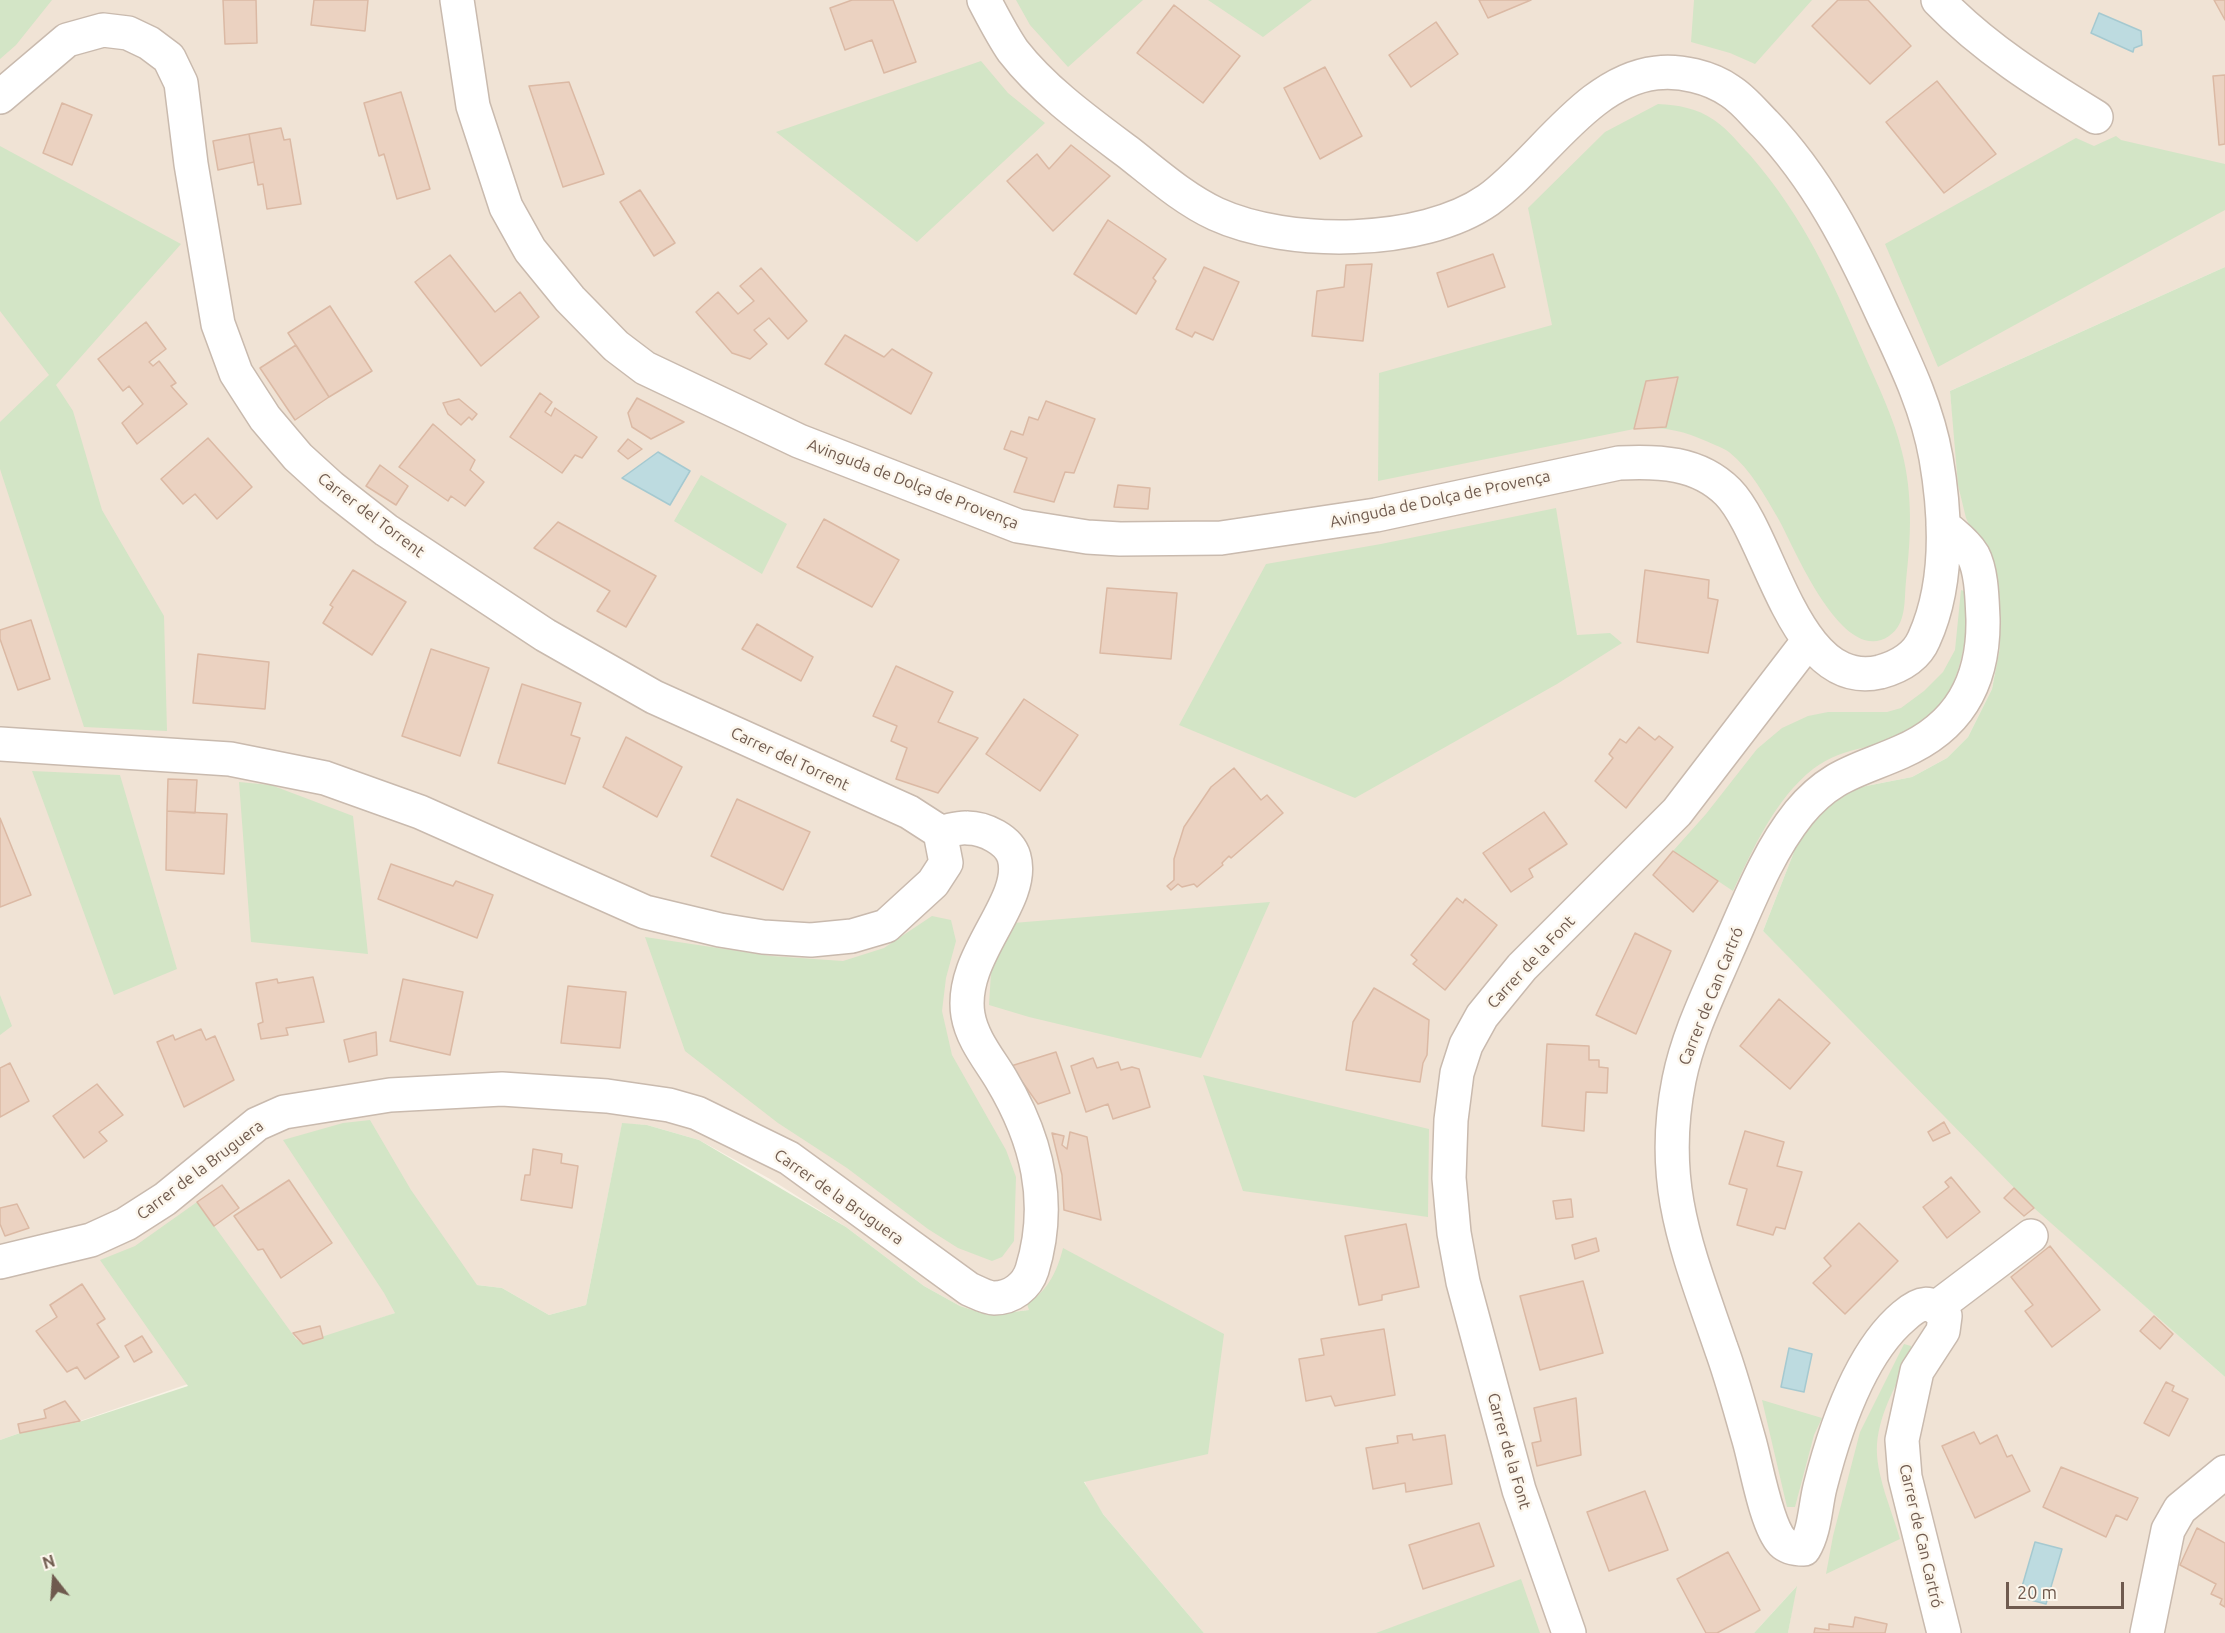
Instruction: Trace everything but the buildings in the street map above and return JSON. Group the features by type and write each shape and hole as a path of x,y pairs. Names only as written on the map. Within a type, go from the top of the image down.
{"street":[{"name":"Avinguda de Dolça de Provença","path":"457,0 472,106 506,207 530,250 570,299 616,346 645,368 799,441 1018,526 1087,537 1221,538 1376,515 1619,464 1656,461 1684,466 1729,493 1759,542 1790,612 1809,640 1843,669 1868,674 1899,667 1923,644 1935,603 1941,569 1943,525 1940,483 1932,434 1912,377 1862,270 1809,176 1780,140 1728,89 1680,73 1656,73 1633,78 1589,105 1486,201 1443,223 1391,233 1328,236 1264,230 1217,214 1176,190 1070,108 1015,53 984,0"},
{"path":"1938,0 1957,19 2026,74 2096,117"},
{"name":"Carrer del Torrent","path":"0,97 68,40 103,30 128,33 149,43 168,58 181,82 191,164 218,324 236,373 266,418 298,457 331,487 386,530 545,635 654,697 909,813 940,832"},
{"name":"Carrer de Can Cartró","path":"1943,525 1968,548 1976,563 1983,638 1981,663 1973,685 1956,710 1935,733 1901,752 1840,776 1799,813 1772,855 1708,994 1687,1050 1676,1095 1671,1139 1673,1185 1682,1235 1723,1352 1768,1513 1783,1543 1794,1549 1804,1549 1811,1538 1821,1485 1843,1415 1864,1369 1889,1329 1914,1307 1928,1304 1937,1306 1946,1316 1943,1331 1917,1371 1902,1440 1905,1477 1944,1633"},
{"name":"Carrer de la Font","path":"1569,1633 1519,1490 1463,1282 1449,1178 1451,1120 1457,1073 1466,1045 1482,1016 1522,967 1677,812 1809,640"},
{"path":"0,744 230,759 325,778 420,812 645,912 720,930 763,937 811,940 852,936 886,927 933,883 946,862 940,832"},
{"name":"Carrer de la Bruguera","path":"0,1262 91,1240 126,1224 165,1199 257,1124 284,1112 390,1095 502,1089 607,1096 697,1113 789,1158 969,1289 993,1298 1014,1293 1029,1280 1036,1256 1042,1211 1037,1157 1020,1113 977,1041 968,1015 967,984 976,958 993,930 1008,897 1016,872 1014,856 999,837 968,828 940,832"},
{"name":"Carrer de Can Cartró","path":"1937,1306 2031,1236"},
{"path":"2147,1633 2168,1530 2180,1509 2225,1472"}],"shaded area":[{"path":"0,0 2225,0 2225,267 1950,391 1957,458 2000,611 2000,647 1992,689 1968,737 1947,758 1912,777 1851,789 1799,839 1763,931 2065,1235 2225,1377 2225,1633 1788,1633 1796,1587 1754,1633 1204,1633 1103,1514 1089,1494 1029,1310 988,1315 960,1306 924,1286 846,1227 770,1179 699,1140 647,1125 622,1124 586,1305 549,1315 502,1288 477,1285 80,1421 20,1433 0,1440"}],"green space":[{"path":"0,0 52,0 16,45 0,59"},
{"path":"1016,0 1143,0 1068,67 1030,25"},
{"path":"1208,0 1312,0 1263,37"},
{"path":"1694,0 1812,0 1755,64 1730,53 1691,42"},
{"path":"981,61 1008,93 1045,123 917,242 776,132"},
{"path":"1658,104 1687,108 1714,120 1750,155 1769,179 1802,226 1815,250 1880,390 1895,427 1906,468 1910,516 1904,611 1899,625 1889,636 1872,641 1855,635 1838,620 1822,600 1779,520 1744,467 1726,450 1686,433 1656,428 1634,429 1378,481 1379,373 1552,325 1528,208 1605,132"},
{"path":"2116,136 2121,140 2225,164 2225,210 1938,367 1885,244 2076,138 2094,146"},
{"path":"0,146 181,244 56,385 73,411 102,510 164,616 167,731 84,727 0,469 0,422 49,375 0,311"},
{"path":"2225,267 2225,1377 2034,1208 1763,931 1799,839 1831,800 1851,789 1912,777 1947,758 1968,737 1992,689 2000,647 2000,611 1980,548 1966,518 1958,485 1950,391"},
{"path":"701,475 787,524 762,574 674,521"},
{"path":"1556,508 1577,635 1610,633 1622,643 1557,684 1355,798 1179,725 1266,564 1381,544"},
{"path":"1961,590 1964,591 1966,608 1964,648 1951,688 1929,720 1915,731 1902,737 1838,755 1813,769 1799,781 1766,825 1733,891 1673,851 1706,814 1757,749 1782,728 1808,716 1828,712 1887,712 1901,708 1924,691 1943,672 1955,650"},
{"path":"32,771 120,775 177,969 114,995"},
{"path":"239,782 271,785 353,816 368,954 251,942"},
{"path":"1270,902 1201,1058 1029,1017 989,1005 991,972 1013,923"},
{"path":"932,916 951,920 956,941 946,978 942,1011 952,1055 1006,1150 1016,1177 1014,1241 1002,1257 992,1261 958,1248 928,1229 847,1168 778,1123 685,1051 645,937 771,956 843,961 884,948"},
{"path":"0,995 12,1026 0,1035"},
{"path":"1203,1075 1429,1129 1428,1217 1243,1191"},
{"path":"370,1120 411,1190 477,1285 502,1288 549,1315 586,1305 622,1123 647,1125 699,1140 846,1227 924,1286 960,1306 988,1315 1029,1310 1027,1304 1041,1293 1051,1280 1063,1248 1224,1334 1208,1454 1084,1482 1103,1514 1204,1633 0,1633 0,1440 20,1433 79,1422 188,1386 100,1260 135,1246 197,1202 296,1339 303,1343 395,1313 283,1140 343,1123"},
{"path":"1904,1344 1911,1346 1912,1354 1885,1409 1877,1444 1881,1480 1900,1539 1826,1574 1833,1536 1860,1432"},
{"path":"1762,1400 1822,1418 1814,1435 1795,1507 1787,1507"},
{"path":"1521,1579 1540,1633 1376,1633"},
{"path":"1797,1586 1788,1633 1754,1633"}],"water":[{"path":"2099,13 2141,31 2142,45 2134,48 2133,52 2091,33"},
{"path":"658,452 690,471 670,505 622,478"},
{"path":"1789,1348 1812,1354 1804,1392 1781,1387"},
{"path":"2035,1542 2062,1549 2046,1604 2019,1597"}]}
